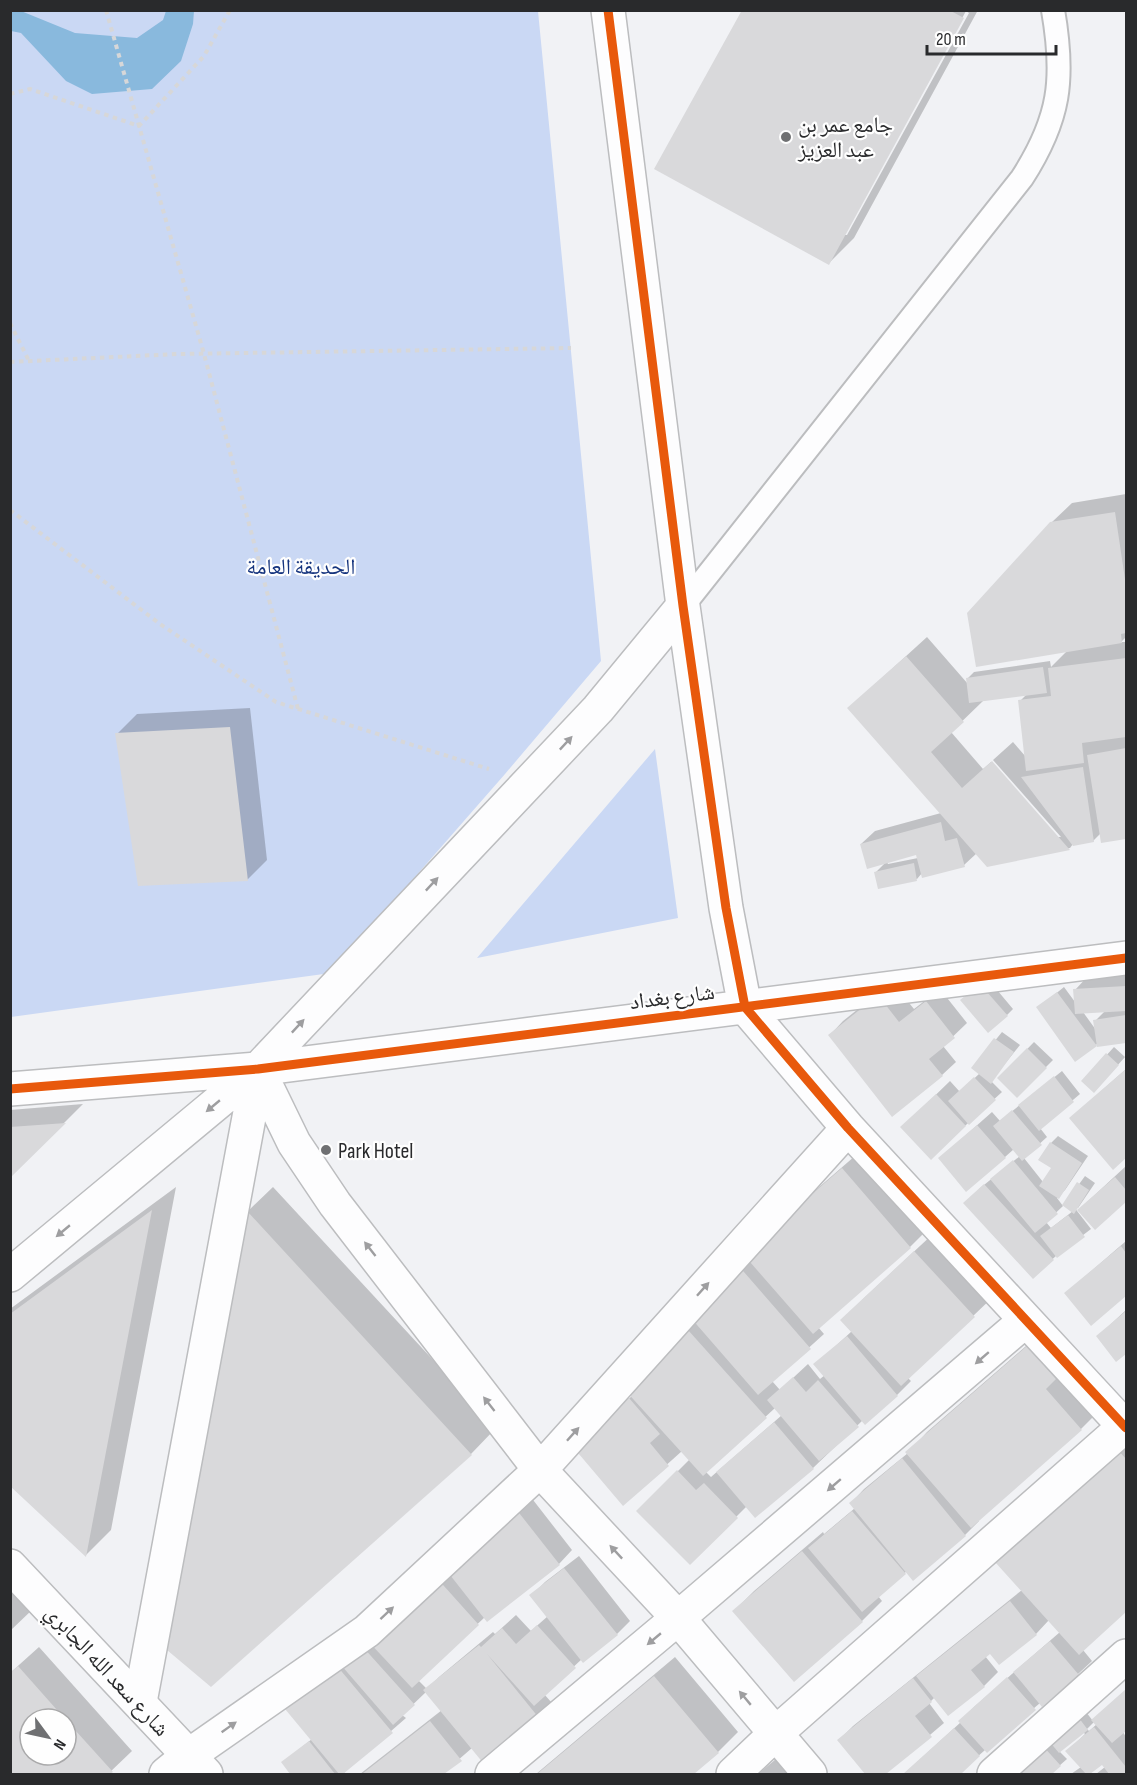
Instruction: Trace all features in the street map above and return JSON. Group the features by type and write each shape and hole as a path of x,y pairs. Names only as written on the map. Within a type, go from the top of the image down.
{"street":[{"path":"608,10 683,606 726,908 745,1007 848,1128 1126,1427 776,1733 733,1774"},
{"path":"10,1275 258,1068 598,709 683,606"},
{"name":"شارع بغداد","path":"10,1089 258,1068 1126,958"},
{"path":"258,1068 294,1143 335,1204 540,1470 678,1618 810,1774"},
{"path":"140,1702 258,1068"},
{"path":"187,1768 367,1631 540,1470 848,1128"},
{"path":"492,1774 1026,1320"},
{"name":"شارع سعد الله الجابري","path":"10,1566 140,1702 187,1768"},
{"path":"994,1774 1126,1656"}],"lane":[{"path":"683,606 1022,178 1035,158 1054,114 1058,90 1059,43 1053,10"}],"path":[{"path":"139,126 204,56 230,10"},
{"path":"107,11 204,354 298,710"},
{"path":"10,94 30,89 139,126"},
{"path":"10,323 29,362"},
{"path":"10,362 204,354 570,348"},
{"path":"10,510 160,624 276,702 494,770"}],"green space":[{"name":"الحديقة العامة","path":"10,11 538,11 601,661 331,973 11,1017"},
{"path":"655,749 678,918 477,958"}],"shaded area":[{"path":"10,11 21,11 75,33 137,38 163,20 166,11 194,11 193,24 181,61 152,89 92,94 66,81 21,33 11,31"}],"building":[{"name":"جامع عمر بن عبد العزيز","path":"742,10 949,10 964,18 829,265 654,169"},
{"path":"1115,512 1126,586 1126,633 1121,634 1122,643 976,667 967,613 1050,522"},
{"path":"906,656 964,722 931,752 962,788 992,761 1070,850 987,867 847,708"},
{"path":"1126,658 1126,737 1082,743 1084,763 1026,771 1018,700 1051,696 1048,668"},
{"path":"1043,667 1047,693 969,703 966,678"},
{"path":"230,727 248,881 138,886 115,733"},
{"path":"1126,748 1126,839 1101,843 1087,755"},
{"path":"1083,767 1094,842 1073,846 1021,777"},
{"path":"941,822 945,841 957,838 965,867 922,878 916,855 867,869 860,844"},
{"path":"914,863 917,881 878,889 874,872"},
{"path":"980,984 1008,1016 988,1033 960,1000"},
{"path":"1126,986 1126,1011 1075,1014 1073,989"},
{"path":"1057,992 1097,1046 1075,1062 1036,1007"},
{"path":"878,995 899,1022 926,1001 955,1038 929,1059 943,1076 892,1117 828,1035"},
{"path":"1126,1015 1126,1043 1097,1047 1093,1020"},
{"path":"994,1038 1014,1052 991,1084 971,1068"},
{"path":"1027,1048 1047,1068 1017,1098 997,1078"},
{"path":"1106,1053 1119,1065 1094,1093 1081,1081"},
{"path":"1126,1069 1126,1158 1113,1170 1069,1118"},
{"path":"1054,1076 1074,1102 1039,1131 1018,1105"},
{"path":"974,1077 996,1100 969,1125 948,1101"},
{"path":"936,1094 966,1126 931,1160 900,1127"},
{"path":"1012,1110 1042,1145 1022,1161 993,1126"},
{"path":"66,1123 10,1178 10,1127"},
{"path":"977,1125 1006,1158 966,1192 938,1158"},
{"path":"1050,1142 1082,1163 1059,1199 1039,1186 1051,1168 1038,1160"},
{"path":"1013,1160 1058,1214 1035,1233 990,1179"},
{"path":"842,1168 911,1248 813,1334 743,1254"},
{"path":"1115,1177 1126,1190 1126,1202 1095,1230 1077,1210"},
{"path":"1077,1182 1089,1190 1074,1214 1062,1205"},
{"path":"984,1184 1054,1260 1033,1279 963,1203"},
{"path":"152,1210 86,1557 10,1486 10,1314"},
{"path":"247,1211 472,1455 211,1687 167,1650"},
{"path":"1068,1215 1085,1237 1057,1258 1040,1236"},
{"path":"1121,1246 1126,1253 1126,1296 1091,1326 1064,1293"},
{"path":"914,1251 975,1317 901,1386 840,1320"},
{"path":"737,1264 811,1349 758,1395 684,1310"},
{"path":"1126,1311 1126,1354 1116,1362 1096,1336"},
{"path":"688,1330 767,1418 703,1476 624,1389"},
{"path":"847,1336 898,1396 865,1425 813,1364"},
{"path":"1027,1346 1056,1379 1046,1389 1082,1430 971,1528 905,1452"},
{"path":"793,1377 806,1392 818,1380 859,1427 819,1461 767,1400"},
{"path":"629,1398 660,1434 650,1443 669,1466 623,1506 573,1447"},
{"path":"774,1422 814,1469 755,1518 716,1472"},
{"path":"1118,1450 1126,1459 1126,1612 1079,1655 995,1562"},
{"path":"902,1458 966,1536 913,1581 849,1503"},
{"path":"677,1470 696,1490 704,1483 738,1518 690,1565 636,1511"},
{"path":"516,1509 560,1565 487,1622 443,1566"},
{"path":"852,1511 906,1574 862,1612 808,1548"},
{"path":"802,1551 863,1622 794,1682 732,1611"},
{"path":"564,1568 618,1635 583,1663 529,1595"},
{"path":"435,1576 479,1625 412,1688 367,1640"},
{"path":"1010,1601 1037,1635 999,1665 990,1654 971,1670 985,1687 948,1716 916,1676"},
{"path":"537,1625 576,1668 534,1706 487,1654 539,1718 484,1764 423,1690 479,1645 481,1647 502,1628 516,1644"},
{"path":"1050,1641 1079,1675 1042,1707 1013,1672"},
{"path":"362,1646 415,1705 393,1725 341,1665"},
{"path":"18,1666 54,1707 18,1707 18,1767 78,1767 78,1733 113,1772 110,1774 10,1774 10,1673"},
{"path":"337,1666 393,1733 343,1774 339,1774 285,1709"},
{"path":"654,1676 719,1753 694,1774 537,1774"},
{"path":"1007,1677 1036,1710 987,1753 958,1721"},
{"path":"913,1678 932,1702 915,1716 932,1737 886,1774 865,1774 837,1740"},
{"path":"1126,1689 1126,1731 1112,1743 1091,1720"},
{"path":"1079,1718 1088,1730 1059,1753 1049,1741"},
{"path":"430,1721 462,1761 444,1774 362,1774"},
{"path":"1094,1727 1126,1767 1126,1774 1109,1774 1102,1765 1090,1774 1086,1774 1065,1751"},
{"path":"954,1728 980,1756 961,1774 903,1774"},
{"path":"309,1741 335,1774 290,1774 281,1762"},
{"path":"1042,1745 1061,1766 1052,1774 1009,1774"}],"cycle path":[{"path":"608,10 683,606 726,908 745,1007 848,1128 1126,1428"},
{"path":"10,1089 258,1069 1126,958"}],"place":[{"name":"جامع عمر بن عبد العزيز","path":"786,137"},
{"name":"Park Hotel","path":"326,1150"}]}
